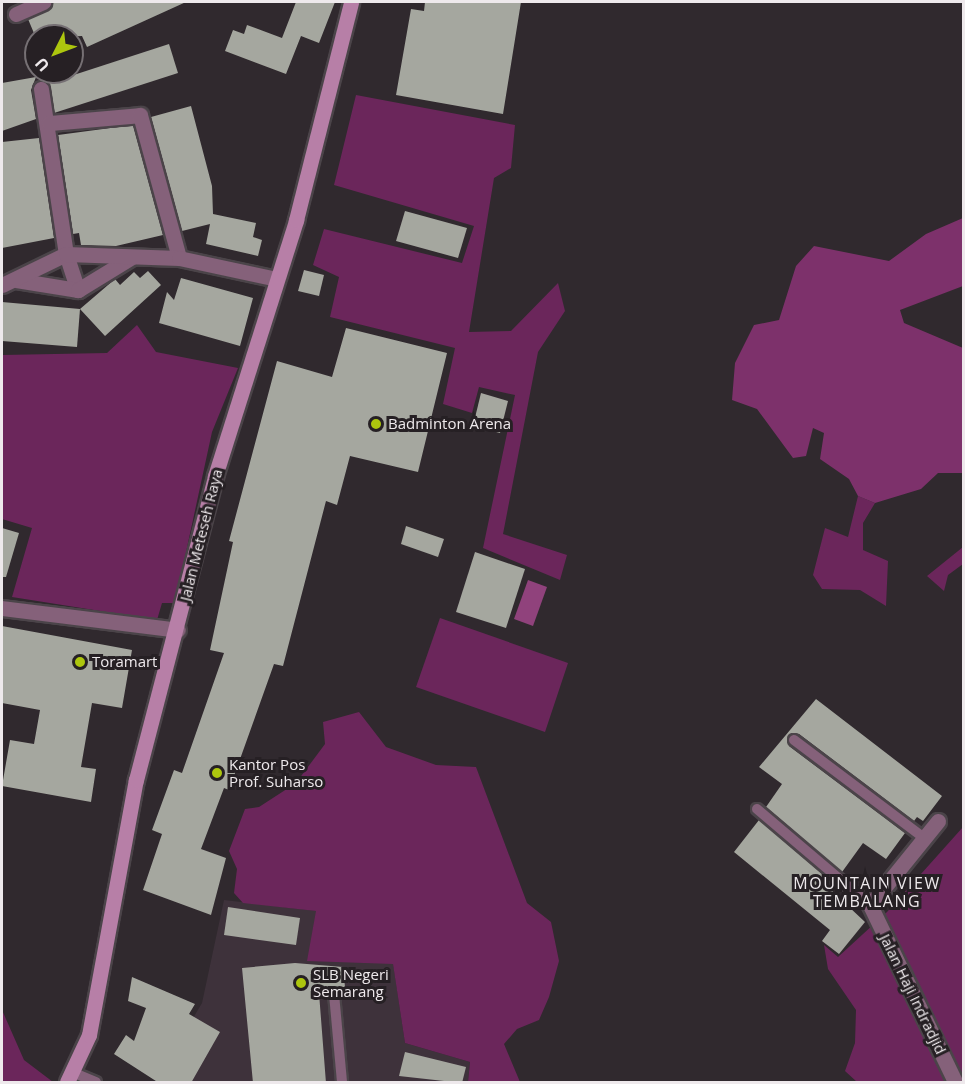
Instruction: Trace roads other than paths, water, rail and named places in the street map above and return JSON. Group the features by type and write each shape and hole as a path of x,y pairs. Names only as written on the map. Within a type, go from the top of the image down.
{"main road":[{"name":"Jalan Meteseh Raya","path":"70,1077 89,1035 114,879 215,476 278,279 351,2"}],"street":[{"path":"16,14 43,2"},
{"path":"41,89 49,123 66,254 78,290"},
{"path":"49,123 140,115 179,258"},
{"path":"9,282 66,254 179,258 278,279"},
{"path":"9,282 78,290 133,257"},
{"path":"2,608 178,630"},
{"path":"870,905 938,821"},
{"name":"Jalan Haji Indradjid","path":"870,905 955,1083"}],"lane":[{"path":"794,740 924,838"},
{"path":"757,809 870,905"},
{"path":"334,994 342,1083"},
{"path":"70,1077 96,1083"}],"place":[{"name":"Badminton Arena","path":"376,424"},
{"name":"Toramart","path":"80,662"},
{"name":"Kantor Pos Prof. Suharso","path":"217,773"},
{"name":"SLB Negeri Semarang","path":"301,983"}],"district":[{"name":"MOUNTAIN VIEW TEMBALANG","path":"867,892"}]}
